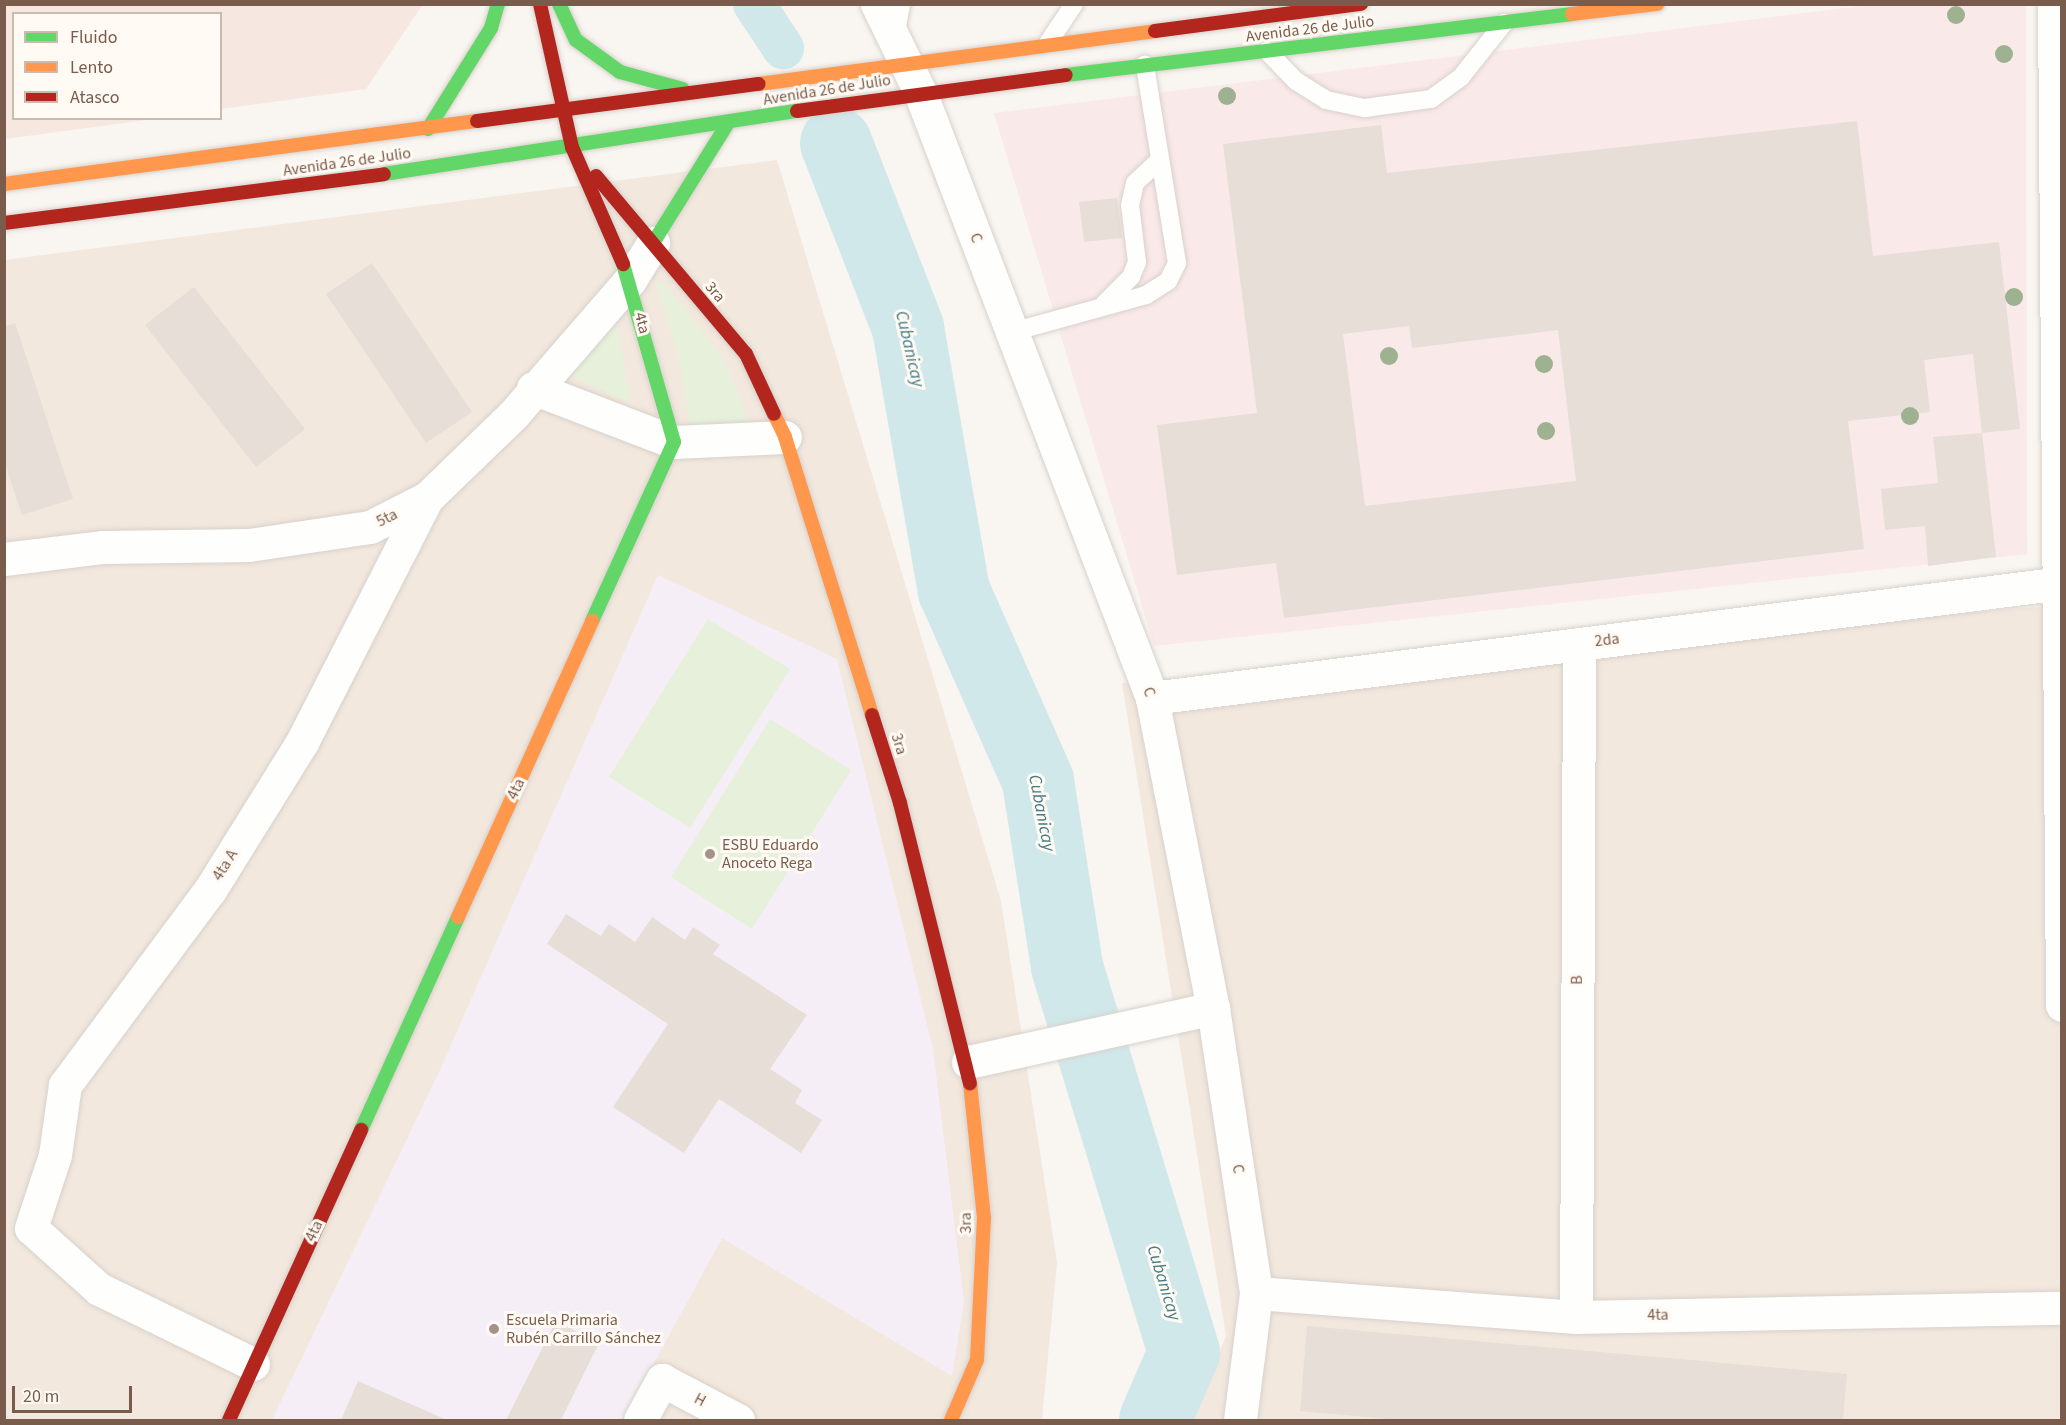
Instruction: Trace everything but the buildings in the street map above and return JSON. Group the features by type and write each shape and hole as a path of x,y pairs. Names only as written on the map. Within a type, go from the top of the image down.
{"main road":[{"path":"428,129 491,28 498,4"},
{"name":"4ta","path":"229,1420 674,442 630,280 572,147 540,4"},
{"path":"559,4 576,40 620,72 696,93"},
{"name":"Avenida 26 de Julio","path":"4,184 907,65 1288,9 1361,4"},
{"name":"Avenida 26 de Julio","path":"4,223 572,147 879,98 907,65 1145,65 1503,23 1600,8 1657,4"},
{"path":"653,243 728,123"},
{"name":"3ra","path":"572,147 746,354 785,437 900,803 968,1062 984,1218 977,1360 951,1420"}],"street":[{"name":"C","path":"877,4 907,65 1152,698 1213,1008 1256,1293 1240,1420"},
{"path":"2055,4 2059,169 2061,1005"},
{"name":"5ta","path":"4,559 103,548 249,545 370,527 427,498 513,415 533,387 630,280 653,243"},
{"path":"533,387 674,442 785,437"},
{"name":"4ta A","path":"253,1364 99,1289 31,1228 55,1155 65,1085 210,890 302,742 427,498"},
{"name":"2da","path":"1152,698 2060,584"},
{"name":"B","path":"1576,1317 1579,644"},
{"path":"968,1062 1213,1008"},
{"name":"4ta","path":"1256,1293 1576,1317 2061,1308"},
{"name":"H","path":"640,1420 662,1380 738,1420"}],"lane":[{"path":"901,4 907,65"},
{"path":"1048,43 1074,4"},
{"path":"1267,51 1296,81 1326,100 1365,108 1431,99 1468,69 1503,23"},
{"path":"1012,332 1146,295 1168,281 1177,263 1145,65"},
{"path":"1101,307 1131,277 1137,262 1130,205 1135,183 1160,160"}],"shaded area":[{"path":"423,4 366,89 222,109 222,12 12,12 12,120 147,120 5,139 5,5"},
{"path":"1870,5 2026,5 2027,554 1154,646 994,113"},
{"path":"777,160 1001,901 1057,1262 1042,1420 5,1420 4,260"},
{"name":"ESBU Eduardo Anoceto Rega","path":"658,575 837,659 933,1049 964,1302 952,1376 722,1238 623,1420 272,1420 440,1070"},
{"path":"2061,605 2061,1420 1191,1420 1226,1336 1122,683"}],"green space":[{"path":"663,281 727,364 748,423 691,428 680,362 656,283"},
{"path":"617,321 630,404 567,374"},
{"path":"708,619 790,669 690,828 609,777"},
{"path":"770,719 851,770 752,929 671,877"}],"waterway":[{"name":"Cubanicay","path":"754,4 783,48"},
{"name":"Cubanicay","path":"836,143 908,328 954,591 1038,781 1067,967 1184,1353 1155,1420"}],"traffic: fast":[{"path":"428,129 491,28 498,4"},
{"path":"559,4 576,40 620,72 683,89"},
{"path":"1066,75 1572,14"},
{"path":"384,174 797,111"},
{"path":"653,243 728,123"},
{"path":"592,621 674,442 623,264"},
{"path":"361,1130 458,917"}],"traffic: slow":[{"path":"1572,14 1657,4"},
{"path":"759,84 1155,31"},
{"path":"4,184 477,121"},
{"path":"774,414 785,437 872,715"},
{"path":"458,917 592,621"},
{"path":"951,1420 977,1360 984,1218 970,1083"}],"traffic: jam":[{"path":"540,4 572,147 623,264"},
{"path":"1155,31 1361,4"},
{"path":"797,111 1066,75"},
{"path":"477,121 759,84"},
{"path":"4,223 384,174"},
{"path":"596,176 746,354 774,414"},
{"path":"872,715 900,803 970,1083"},
{"path":"229,1420 361,1130"}],"place":[{"name":"ESBU Eduardo Anoceto Rega","path":"710,854"},
{"name":"Escuela Primaria Rubén Carrillo Sánchez","path":"494,1329"}]}
